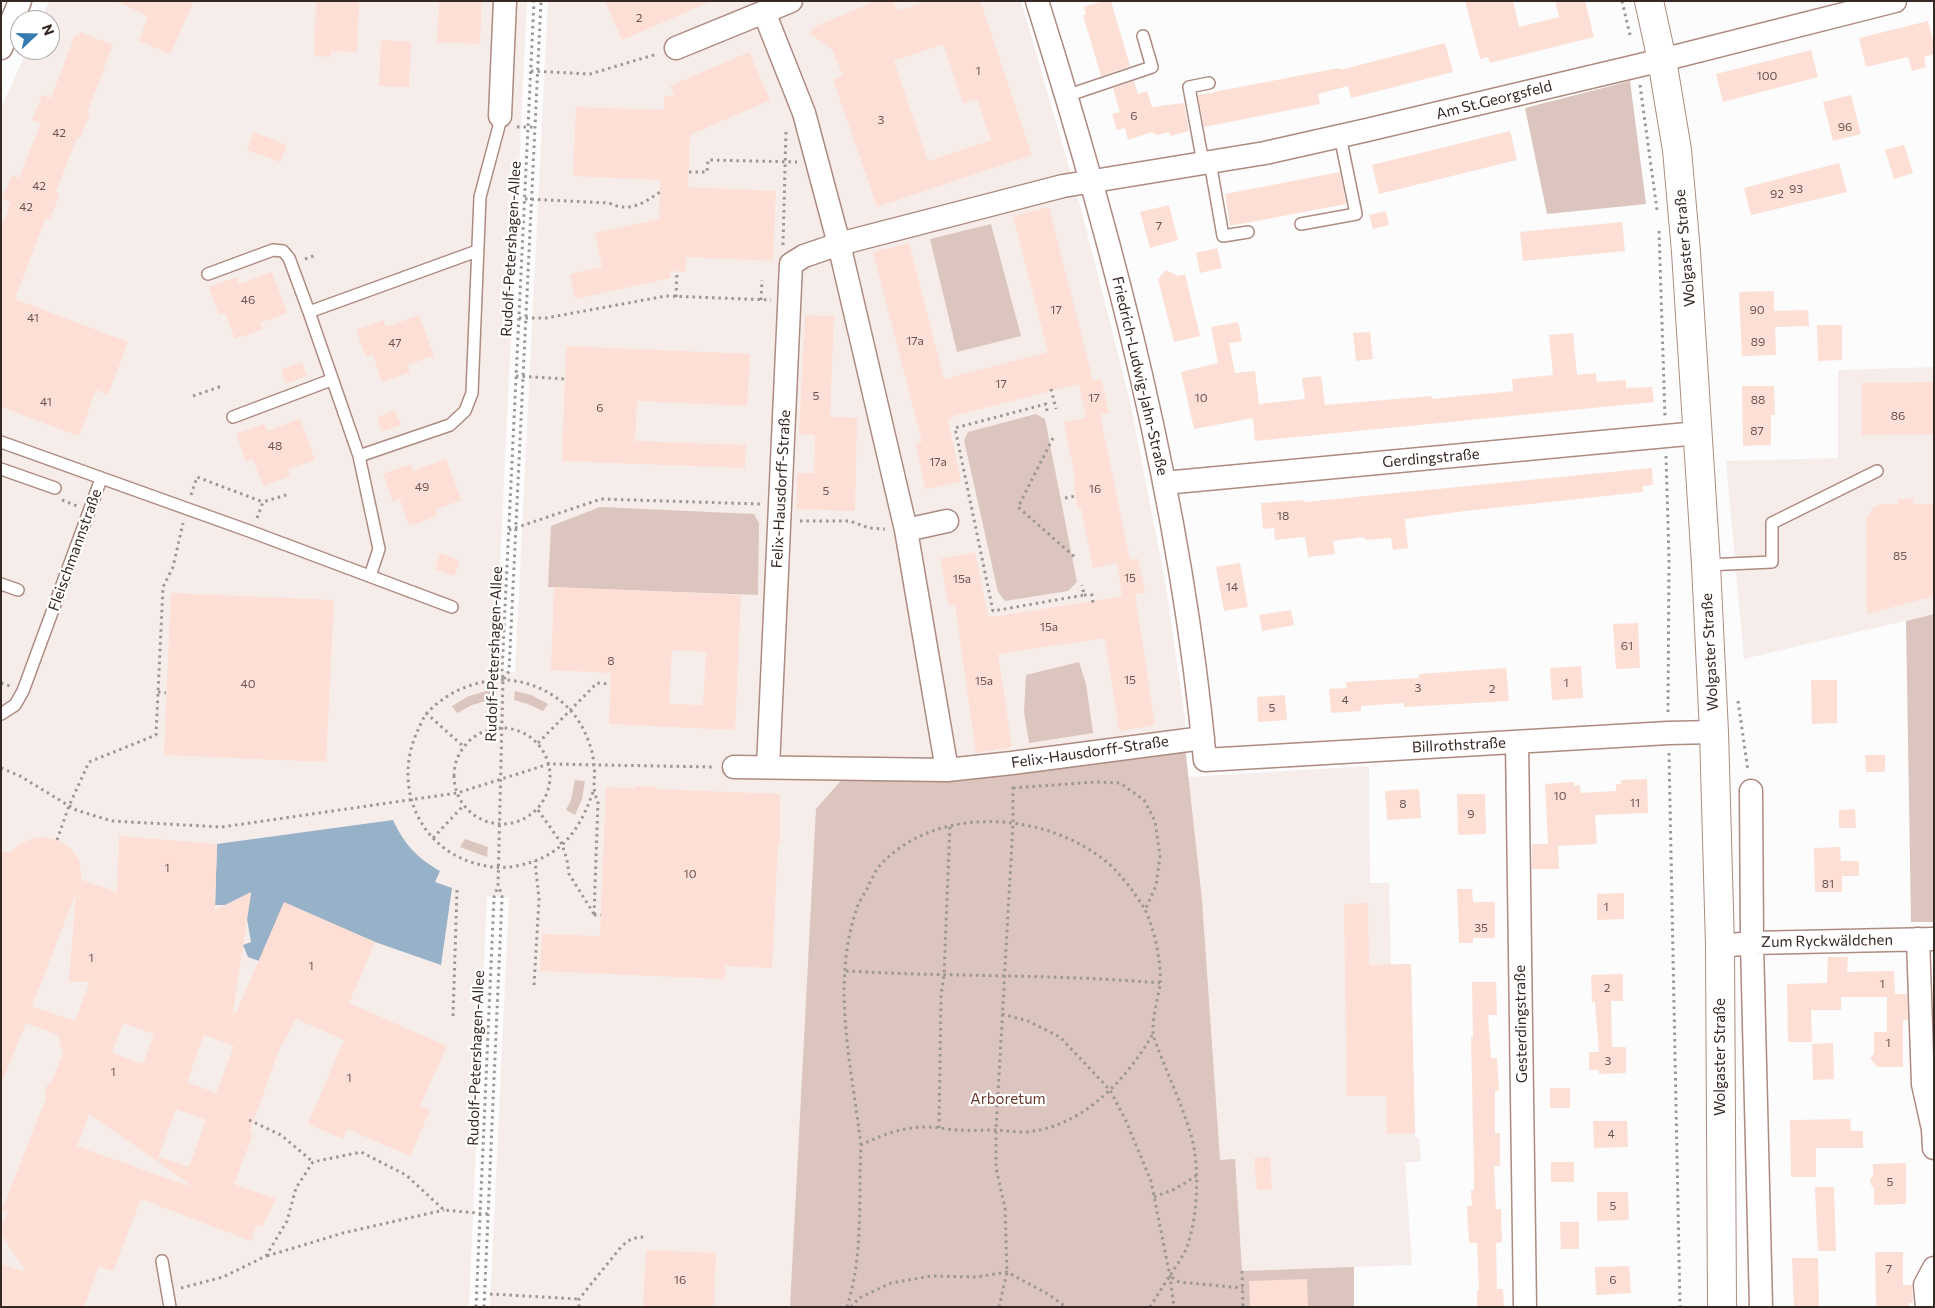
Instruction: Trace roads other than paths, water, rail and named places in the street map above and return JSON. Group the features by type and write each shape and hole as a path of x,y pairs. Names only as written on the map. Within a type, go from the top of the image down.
{"main road":[{"name":"Wolgaster Straße","path":"1649,1 1650,62 1677,150 1686,252 1706,565 1714,732 1720,946 1722,1307"}],"street":[{"path":"1,48 20,1"},
{"path":"500,116 505,1"},
{"path":"676,48 791,1"},
{"name":"Friedrich-Ludwig-Jahn-Straße","path":"1037,1 1091,180 1125,306 1164,483 1199,691 1204,749"},
{"name":"Am St.Georgsfeld","path":"1091,180 1265,153 1650,62 1895,1"},
{"path":"764,12 804,113 839,244 906,530 947,770"},
{"path":"839,244 1091,180"},
{"name":"Felix-Hausdorff-Straße","path":"768,767 791,264 804,256 839,244"},
{"name":"Gerdingstraße","path":"1164,483 1698,433"},
{"path":"906,530 947,521"},
{"name":"Billrothstraße","path":"1204,749 1517,742 1714,732"},
{"name":"Gesterdingstraße","path":"1517,742 1525,1307"},
{"name":"Felix-Hausdorff-Straße","path":"734,767 947,770 1012,763 1204,749"},
{"path":"1751,792 1752,943 1761,1307"},
{"path":"1926,939 1923,1084 1933,1129 1934,1148"},
{"name":"Zum Ryckwäldchen","path":"1720,946 1752,943 1926,939"},
{"path":"1927,1307 1925,1285 1934,1268"}],"lane":[{"path":"1066,96 1152,67 1143,36"},
{"path":"1209,83 1189,87 1223,236 1248,232"},
{"path":"358,456 450,425 466,411 472,393 480,197 500,116"},
{"path":"1301,224 1356,214 1340,136"},
{"path":"208,274 273,250 283,251 289,258 358,456 379,549 370,576"},
{"path":"309,312 477,251"},
{"path":"234,417 331,380"},
{"name":"Fleischmannstraße","path":"1,442 101,479 23,691 15,704 1,714"},
{"path":"1,468 57,493"},
{"path":"1706,565 1772,562 1772,523 1877,472"},
{"path":"101,479 187,508 452,607"},
{"path":"1,584 18,590"},
{"path":"162,1262 170,1307"}],"water":[{"path":"393,820 412,850 424,861 440,871 435,882 452,888 441,965 375,942 284,903 259,961 248,957 243,945 251,942 247,919 251,893 226,905 215,905 217,844"}],"park label":[{"name":"Arboretum","path":"1008,1099"}]}
